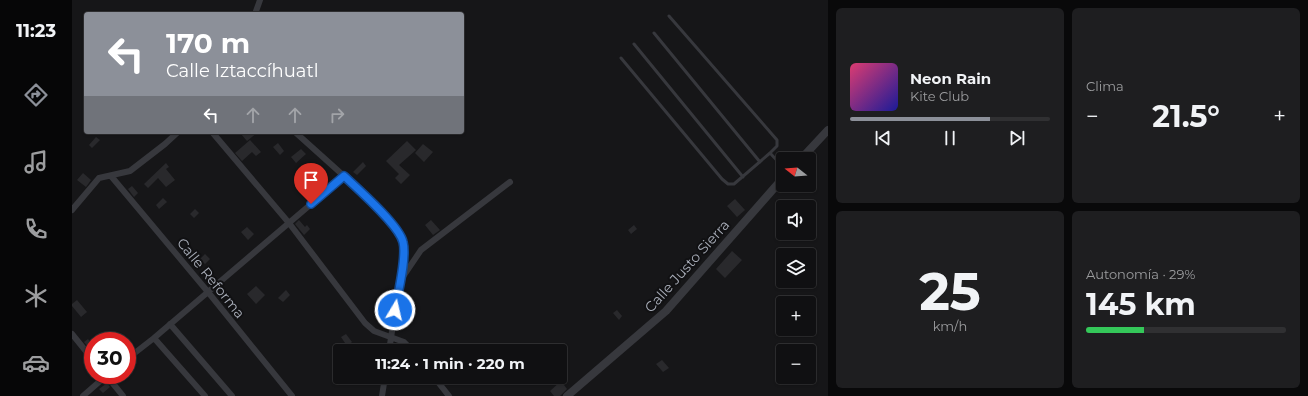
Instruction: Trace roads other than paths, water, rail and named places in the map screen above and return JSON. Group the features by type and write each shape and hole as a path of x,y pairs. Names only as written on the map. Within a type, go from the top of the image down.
{"street":[{"path":"256,12 260,0"},
{"path":"808,152 828,130"},
{"path":"73,206 99,178 130,171 176,134"},
{"path":"214,134 289,223 365,323 374,332 391,337 406,344"},
{"path":"297,134 344,176 396,227 403,242 403,259 390,344"},
{"name":"Calle Reforma","path":"111,176 208,292 292,396"},
{"path":"136,352 344,176"},
{"path":"400,282 421,250 510,182"},
{"name":"Calle Justo Sierra","path":"567,396 666,311 776,186"},
{"path":"170,324 232,396"},
{"path":"72,334 84,349"},
{"path":"154,338 205,396"},
{"path":"83,396 96,384"},
{"path":"113,384 122,396"},
{"path":"382,396 384,384"},
{"path":"440,384 449,396"}],"lane":[{"path":"621,58 722,179 728,184 734,184 760,162 777,146 778,140 669,16"},
{"path":"654,34 760,162"},
{"path":"634,44 742,177"},
{"path":"770,153 776,159"}]}
